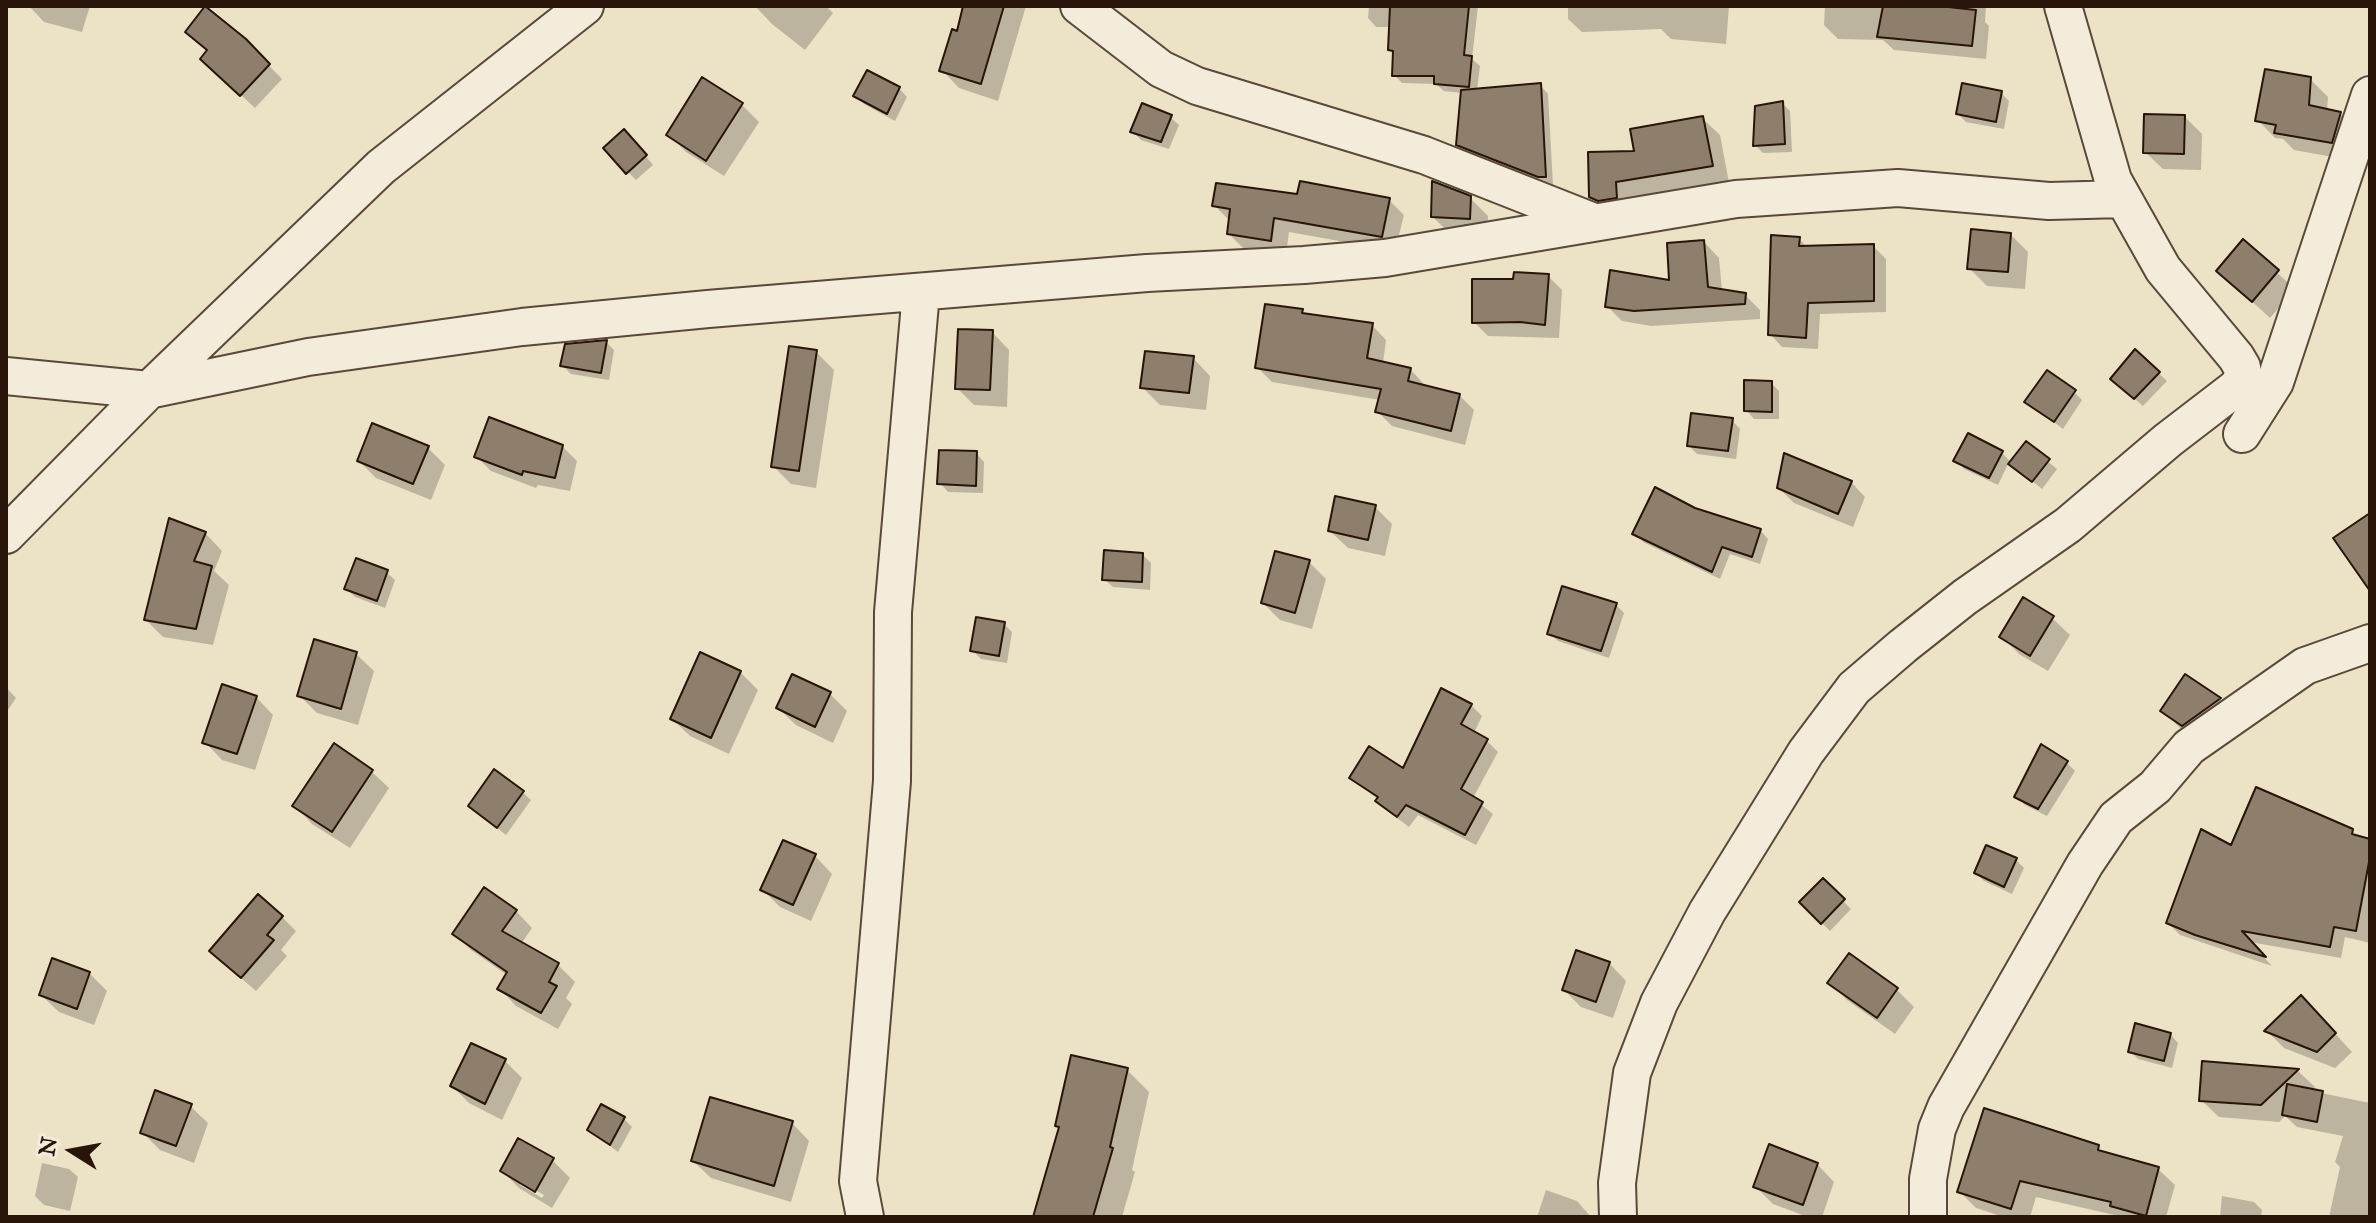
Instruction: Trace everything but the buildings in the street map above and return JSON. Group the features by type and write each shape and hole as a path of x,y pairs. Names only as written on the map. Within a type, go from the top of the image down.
{"street":[{"path":"6,535 149,390 381,167 585,6"},
{"path":"1079,6 1161,69 1197,86 1424,155 1594,222"},
{"path":"1618,1217 1617,1183 1632,1073 1659,1003 1707,912 1806,752 1854,688 1965,597 2068,525 2168,440 2237,387 2243,377 2236,357 2163,269 2113,180 2063,6"},
{"path":"2242,434 2275,382 2370,95"},
{"path":"6,376 149,390 308,357 522,327 1147,273 1385,258 1736,199 1898,188 2049,201 2123,199"},
{"path":"865,1217 858,1181 892,781 893,612 921,292"},
{"path":"1928,1217 1928,1179 1937,1129 1946,1107 2085,864 2116,818 2155,787 2189,747 2305,666 2370,643"}]}
